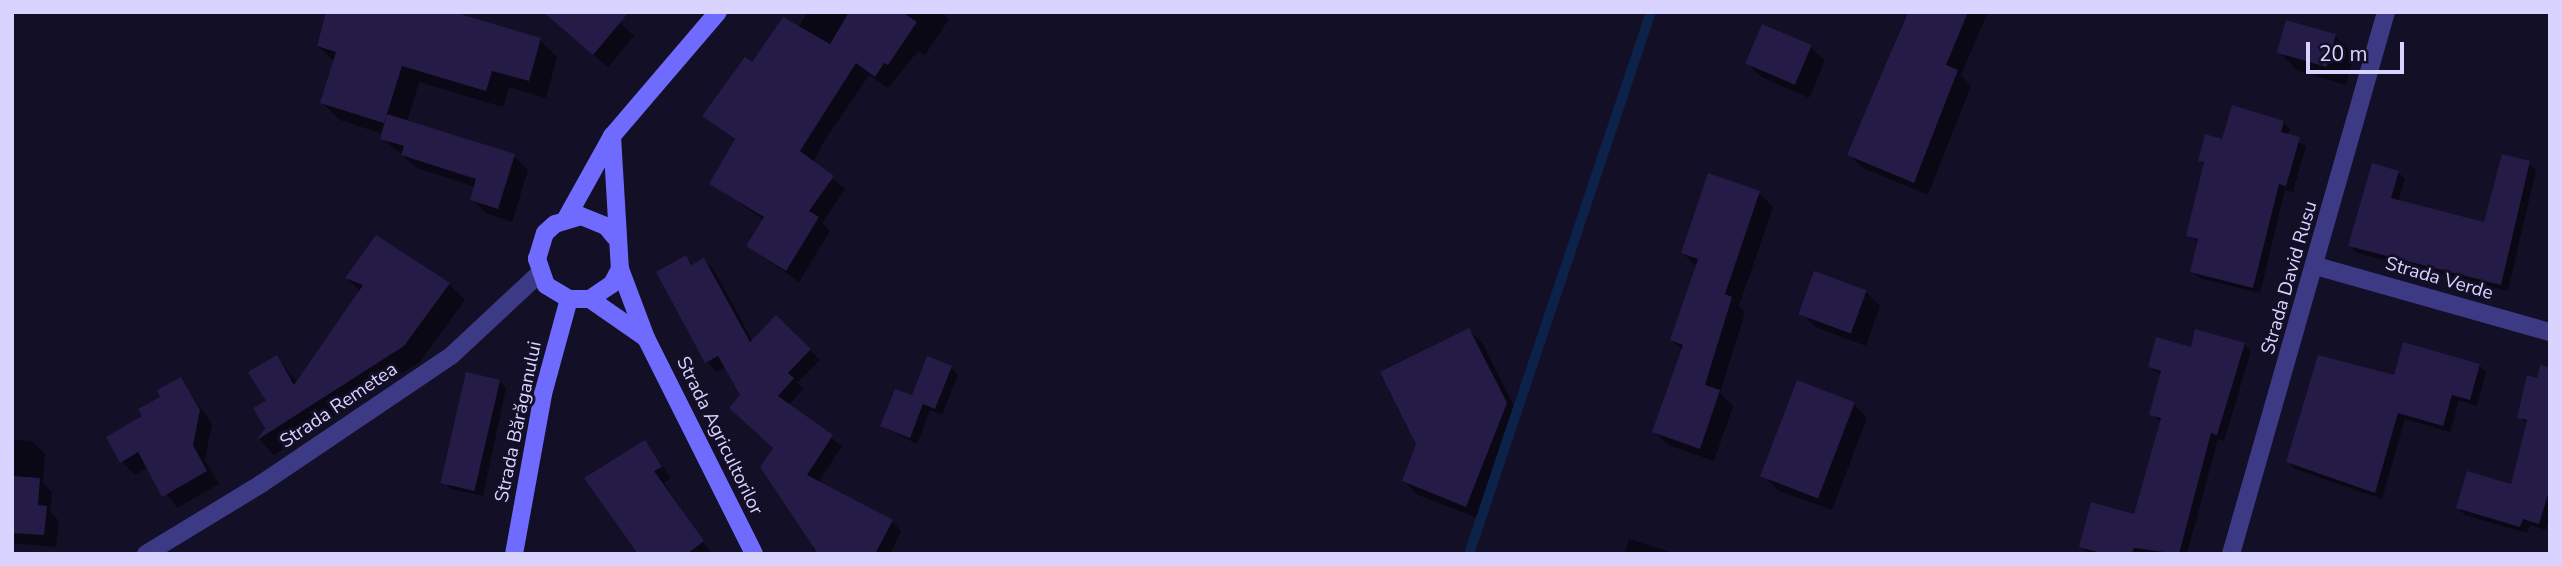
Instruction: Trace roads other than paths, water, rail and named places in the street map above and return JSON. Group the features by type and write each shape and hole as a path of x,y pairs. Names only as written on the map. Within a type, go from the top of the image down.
{"street":[{"path":"612,136 615,237 620,269 612,284 590,299 569,299 546,285 540,273 537,259 545,233 567,218 612,136 718,12"},
{"name":"Strada David Rusu","path":"2231,554 2316,266 2386,12"},
{"path":"567,218 594,219 615,237"},
{"name":"Strada Verde","path":"2316,266 2550,332"},
{"name":"Strada Agricultorilor","path":"620,269 646,338 754,554"},
{"name":"Strada Remetea","path":"146,554 261,484 452,355 540,273"},
{"name":"Strada Bărăganului","path":"514,554 543,394 569,299"},
{"name":"Strada Agricultorilor","path":"590,299 646,338"}],"waterway":[{"path":"1469,554 1651,12"}]}
